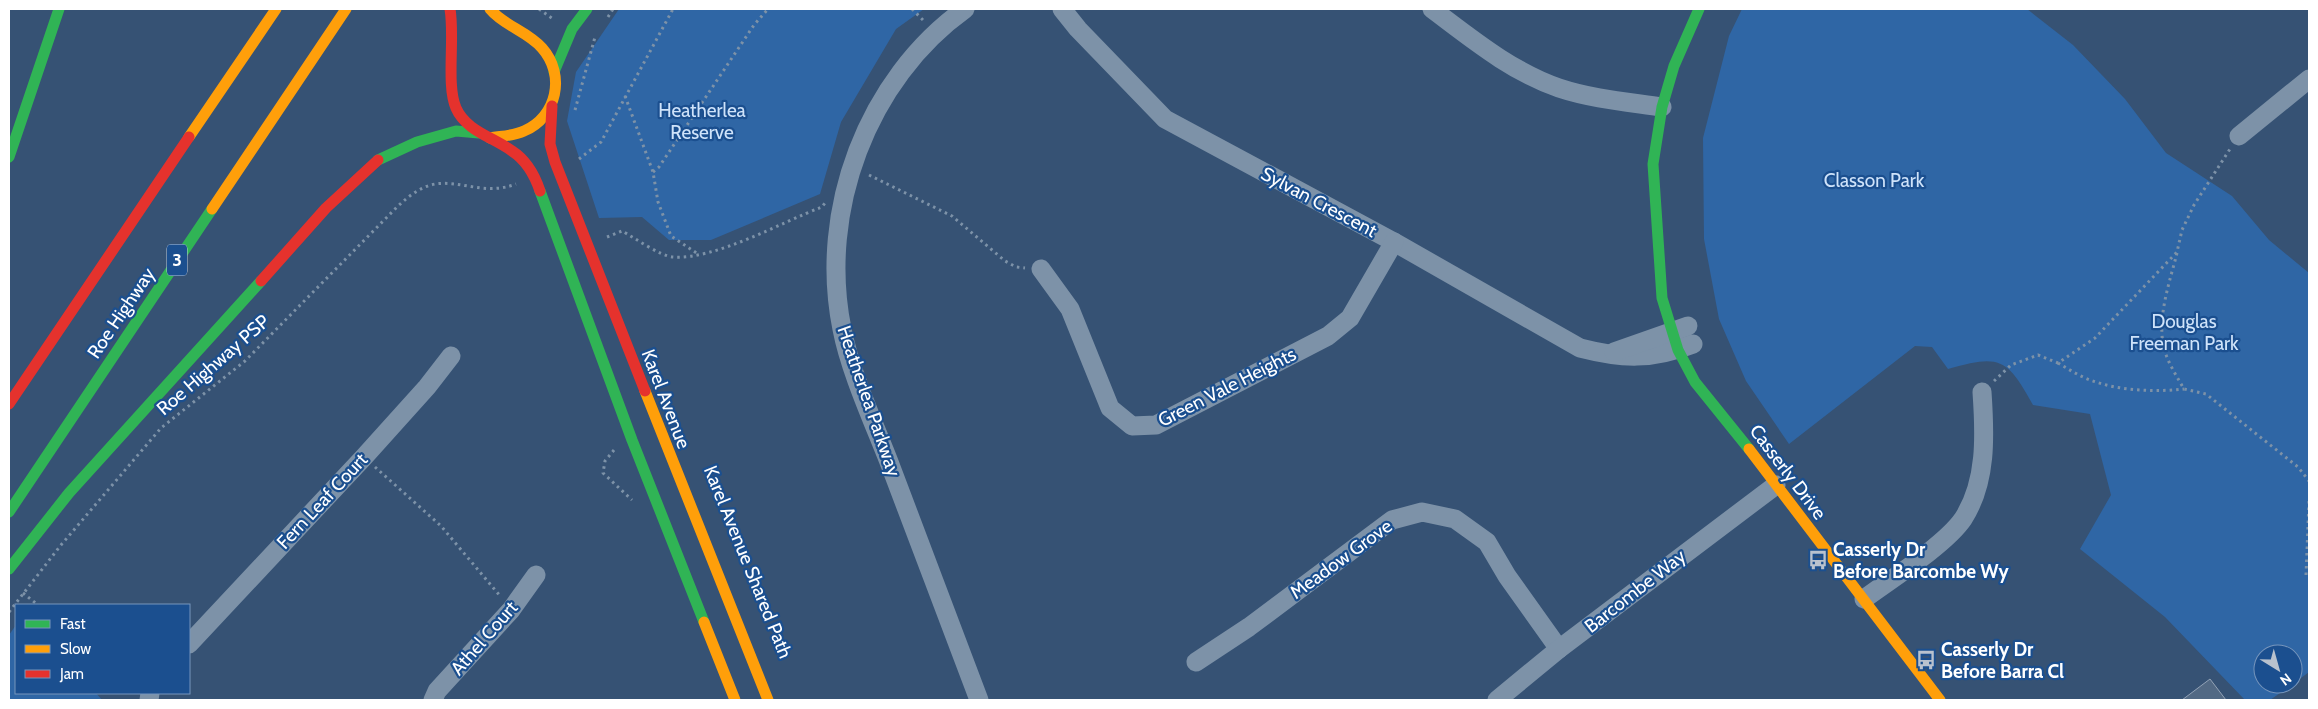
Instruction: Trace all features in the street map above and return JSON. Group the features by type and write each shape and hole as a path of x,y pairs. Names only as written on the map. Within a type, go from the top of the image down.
{"main road":[{"path":"9,157 59,9"},
{"path":"9,404 276,9"},
{"name":"Roe Highway","path":"9,512 346,9"},
{"path":"450,9 453,29 451,89 460,116 479,133 514,152 531,170 645,475 735,700"},
{"name":"Karel Avenue","path":"490,9 508,26 534,41 543,50 554,72 557,88 552,106 550,144 555,162 602,279 659,431 768,700"},
{"path":"554,72 572,29 587,9"},
{"name":"Casserly Drive","path":"1699,9 1674,66 1662,107 1653,164 1662,298 1685,336 1695,382 1718,408 1940,700"},
{"path":"490,138 525,130 536,123 552,106"},
{"path":"9,569 75,486 326,208 376,161 417,142 456,131 479,133"},
{"name":"Casserly Drive","path":"1659,261 1671,282"},
{"name":"Casserly Drive","path":"1711,383 1718,408"}],"street":[{"name":"Heatherlea Parkway","path":"965,9 949,20 911,58 881,101 851,167 839,215 835,272 842,329 865,400 979,700"},
{"name":"Sylvan Crescent","path":"1062,9 1078,29 1165,119 1394,242 1580,348 1606,355 1636,358 1685,336"},
{"path":"1432,9 1498,58 1542,82 1586,95 1662,107"},
{"path":"2239,136 2309,79"},
{"name":"Green Vale Heights","path":"1041,269 1070,309 1110,408 1132,426 1156,425 1328,336 1350,318 1394,242"},
{"name":"Fern Leaf Court","path":"190,643 370,450 427,387 451,356"},
{"path":"1864,599 1946,538 1962,520 1972,502 1983,461 1982,392"},
{"name":"Barcombe Way","path":"1497,700 1559,649 1776,485"},
{"name":"Meadow Grove","path":"1196,662 1249,627 1392,520 1422,512 1455,519 1487,542 1507,576 1559,649"},
{"name":"Athel Court","path":"432,700 437,691 511,610 536,575"}],"path":[{"path":"579,159 600,142 673,9"},
{"path":"653,172 660,166 754,25 768,9"},
{"path":"574,113 583,86 594,40"},
{"path":"625,96 653,172 658,202 671,236 698,254"},
{"path":"2184,389 2163,345 2164,304 2182,230 2194,205 2239,136"},
{"path":"851,167 952,216 995,253 1016,267 1041,269"},
{"name":"Roe Highway PSP","path":"9,612 61,545 161,428 245,361 415,191 435,184 497,189 523,181"},
{"path":"606,237 622,231 672,257 698,254 720,248 822,207 830,196"},
{"path":"602,228 609,244"},
{"path":"2058,363 2094,338 2177,252"},
{"path":"1982,392 2011,365 2038,355 2095,382 2111,386 2152,390 2184,389 2206,394 2298,467 2309,480"},
{"path":"382,473 441,526 511,610"},
{"path":"2309,501 2306,575 2309,576"},
{"path":"24,592 37,604"}],"green space":[{"name":"Heatherlea Reserve","path":"619,9 924,9 896,29 841,122 820,194 711,240 669,240 642,217 599,218 567,121 576,72"},
{"path":"1742,9 2027,9 2073,45 2125,99 2166,153 2232,196 2269,240 2309,273 2309,672 2303,676 2303,644 2253,644 2253,694 2279,694 2270,700 2245,700 2165,617 2080,549 2111,495 2090,414 2033,405 2016,377 2000,364 1991,361 1980,362 1948,369 1932,347 1915,346 1789,444 1746,381 1719,319 1704,239 1703,138 1729,36"},
{"path":"15,626 15,694 97,694 102,700 9,700 9,635"}],"building":[{"path":"2210,679 2226,700 2182,700"}],"traffic: fast":[{"path":"9,157 59,9"},
{"path":"554,72 572,29 587,9"},
{"path":"1699,9 1674,66 1662,107 1653,164 1662,298 1678,350 1695,382 1749,449"},
{"path":"378,160 417,142 456,131 479,133"},
{"path":"540,191 632,440 704,622"},
{"path":"9,512 212,209"},
{"path":"9,569 69,493 261,281"}],"traffic: slow":[{"path":"189,137 276,9"},
{"path":"212,209 346,9"},
{"path":"490,9 502,20 530,37 542,48 554,70 556,82 551,106 535,125 516,134 490,138"},
{"path":"645,391 768,700"},
{"path":"1749,449 1940,700"},
{"path":"704,622 735,700"}],"traffic: jam":[{"path":"450,9 452,33 451,74 453,98 456,108 460,116 473,128 505,146 522,159 533,174 540,191"},
{"path":"552,106 550,144 555,162 645,391"},
{"path":"9,404 189,137"},
{"path":"261,281 326,208 378,160"}],"place":[{"name":"Casserly Dr Before Barcombe Wy","path":"1818,560"},
{"name":"Casserly Dr Before Barra Cl","path":"1926,660"}],"park label":[{"name":"Classon Park","path":"1874,180"},
{"name":"Douglas Freeman Park","path":"2184,332"}]}
